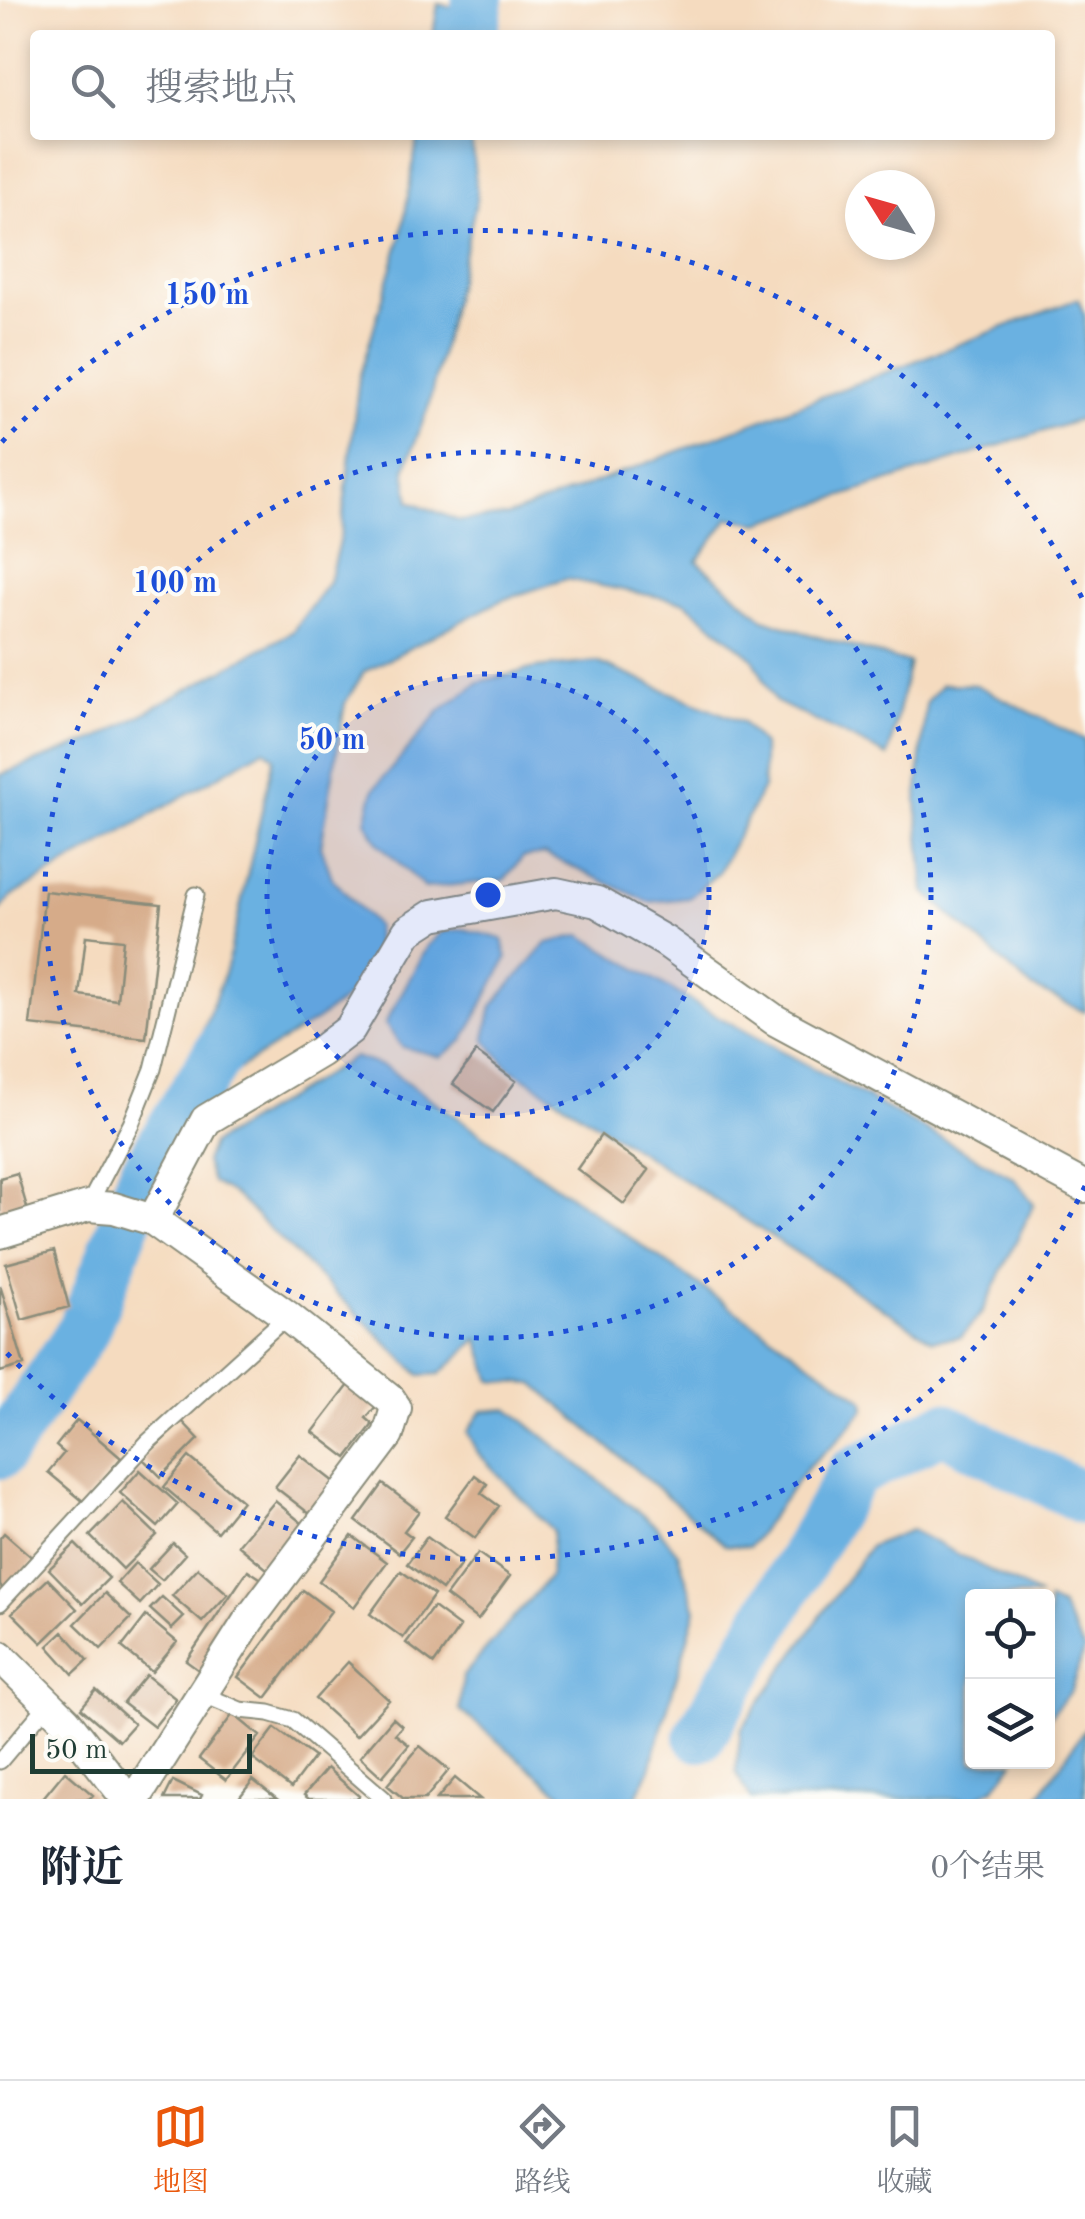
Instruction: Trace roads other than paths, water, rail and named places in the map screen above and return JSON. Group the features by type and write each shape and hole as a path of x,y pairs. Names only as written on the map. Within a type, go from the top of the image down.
{"street":[{"path":"0,1232 123,1212 206,1120 320,1052 350,1029 408,931 434,915 556,893 597,902 666,942 775,1020 1085,1186"},
{"path":"123,1212 287,1316 390,1399 396,1408 388,1435 249,1620 134,1799"},
{"path":"0,1656 66,1722 126,1799"}],"lane":[{"path":"123,1212 131,1124 154,1069 196,895"},
{"path":"0,1603 148,1442 287,1316"},
{"path":"202,1694 240,1710 293,1720 384,1799"},
{"path":"0,1761 48,1704"}],"water":[{"path":"438,4 497,16 495,30 434,30"},
{"path":"417,140 471,140 477,198 428,408 405,469 410,501 459,521 508,516 1078,299 1085,317 1085,418 759,523 729,518 697,561 764,619 909,663 888,756 775,701 753,658 685,602 566,579 502,600 364,672 345,703 321,846 332,878 376,926 375,956 358,989 232,1073 189,1067 227,966 274,757 264,749 11,897 0,911 0,775 99,738 292,632 329,582 341,533 359,378 402,233"},
{"path":"597,662 742,722 763,745 763,788 718,873 689,898 649,902 545,854 523,857 504,880 425,888 379,844 366,821 374,789 441,710 479,682 536,668"},
{"path":"942,684 976,685 1085,740 1085,1012 1031,987 925,892 917,801 926,702"},
{"path":"464,929 502,939 507,958 464,1040 441,1057 402,1047 385,1024 427,946 441,932"},
{"path":"581,935 701,1007 1014,1178 1034,1204 983,1311 961,1337 932,1340 507,1066 485,1039 492,1006 547,943"},
{"path":"354,1057 385,1067 864,1400 865,1409 808,1466 749,1547 725,1545 534,1384 492,1381 478,1339 440,1374 420,1375 236,1196 212,1182 205,1162 212,1144"},
{"path":"509,1409 655,1525 678,1553 696,1610 649,1772 635,1799 568,1799 460,1710 463,1676 550,1576 553,1531 478,1453 468,1432 482,1411"},
{"path":"911,1530 1026,1589 965,1589 965,1769 1009,1769 994,1788 973,1799 751,1799 736,1772 741,1729 870,1546"},
{"path":"1055,1604 1061,1607 1084,1650 1071,1690 1055,1710"},
{"path":"1085,1729 1085,1799 1037,1799"}],"waterway":[{"path":"473,30 478,0"},
{"path":"0,1453 83,1331 144,1174 233,1030 241,1009"},
{"path":"700,1736 853,1473 943,1428 1085,1499"}]}
